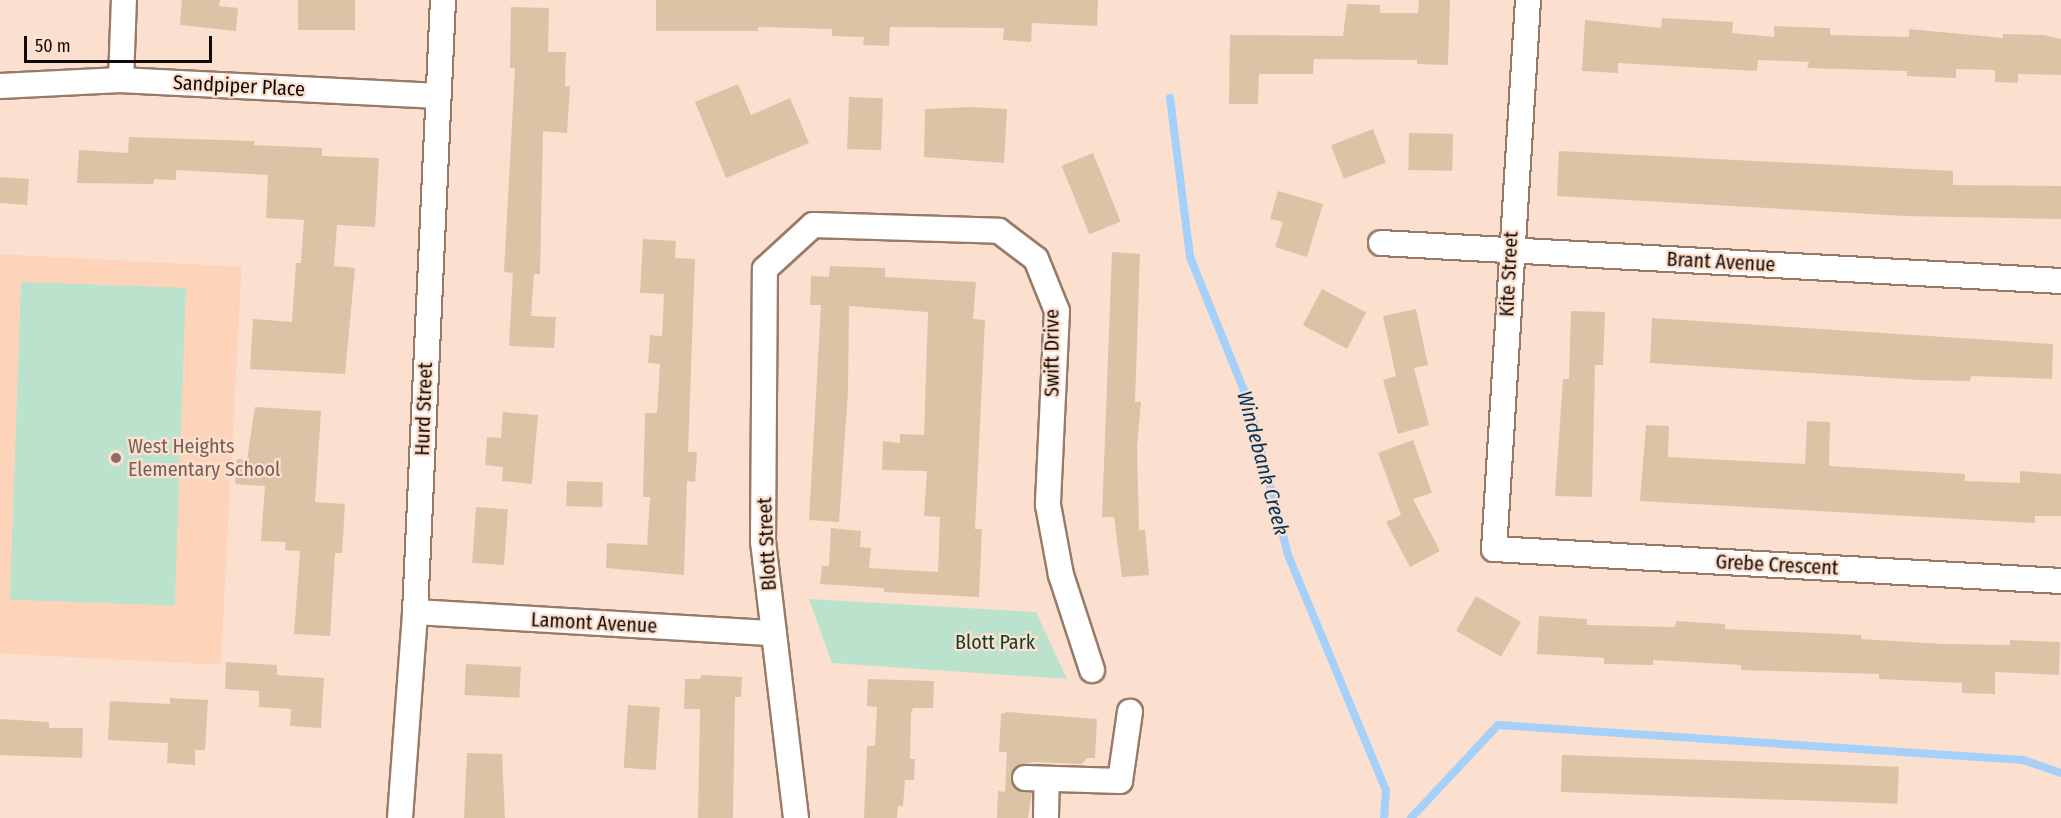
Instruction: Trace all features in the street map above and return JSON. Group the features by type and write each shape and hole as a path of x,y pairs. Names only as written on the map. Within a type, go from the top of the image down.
{"street":[{"path":"121,80 124,0"},
{"name":"Hurd Street","path":"400,818 415,612 443,0"},
{"name":"Kite Street","path":"1494,549 1510,249 1528,0"},
{"name":"Sandpiper Place","path":"0,86 121,80 437,96"},
{"name":"Swift Drive","path":"765,269 813,225 999,231 1036,259 1057,310 1048,505 1061,575 1092,670"},
{"name":"Brant Avenue","path":"1381,243 2061,281"},
{"name":"Blott Street","path":"765,269 763,542 796,818"},
{"name":"Grebe Crescent","path":"1494,549 2061,581"},
{"name":"Lamont Avenue","path":"415,612 773,633"},
{"path":"1046,818 1036,779 1120,781 1130,712"}],"shaded area":[{"name":"West Heights Elementary School","path":"0,254 242,267 221,665 0,654"}],"green space":[{"path":"21,282 186,288 175,606 10,600"},
{"name":"Blott Park","path":"809,599 1036,612 1067,679 832,663"}],"building":[{"path":"182,0 220,0 219,6 238,8 236,31 180,25"},
{"path":"298,0 355,0 355,30 298,30"},
{"path":"656,0 1098,0 1097,26 1032,23 1031,42 1003,40 1004,28 890,27 889,46 863,45 864,37 832,36 832,29 758,27 758,31 656,31"},
{"path":"1419,0 1450,0 1448,65 1417,64 1417,60 1314,59 1313,74 1259,74 1258,104 1229,104 1230,35 1343,36 1347,4 1380,5 1380,13 1418,13"},
{"path":"511,7 549,8 548,52 566,52 565,86 570,86 567,133 543,131 540,274 534,274 531,316 556,317 554,348 509,346 513,273 504,272 515,68 510,68"},
{"path":"1662,18 1733,22 1732,33 1774,37 1774,26 1830,28 1830,35 1909,37 1909,29 2003,38 2003,34 2043,35 2061,39 2061,75 2018,74 2018,83 1995,82 1995,70 1956,69 1956,78 1907,76 1907,71 1807,68 1809,62 1758,60 1757,71 1618,63 1618,73 1582,71 1585,20 1661,28"},
{"path":"738,84 751,115 790,98 809,143 726,178 695,102"},
{"path":"849,97 883,98 881,150 847,149"},
{"path":"973,107 1007,109 1004,163 924,157 925,109"},
{"path":"1373,129 1386,163 1344,179 1331,145"},
{"path":"1409,133 1453,134 1452,171 1408,170"},
{"path":"129,137 254,141 254,145 322,148 322,156 379,158 375,227 337,225 334,266 355,268 345,374 250,369 253,319 292,322 296,263 301,263 304,220 266,218 268,175 176,170 176,180 154,179 153,184 77,183 79,150 128,153"},
{"path":"1559,151 1953,171 1953,185 2061,186 2061,219 1904,216 1557,196"},
{"path":"1093,153 1121,222 1089,234 1061,166"},
{"path":"0,177 29,179 27,205 0,203"},
{"path":"1278,191 1323,204 1307,257 1275,247 1283,222 1270,219"},
{"path":"643,239 676,241 675,258 695,259 688,452 697,452 695,482 687,481 684,575 606,568 607,543 647,545 650,497 643,497 645,413 657,413 660,364 648,363 650,335 662,336 664,294 640,293"},
{"path":"1112,252 1140,254 1135,402 1141,402 1137,447 1139,530 1145,530 1149,575 1122,577 1114,517 1102,517"},
{"path":"830,266 885,268 885,277 976,282 973,319 985,320 975,529 982,529 979,597 884,592 884,588 820,584 822,566 829,566 831,528 861,531 860,547 871,548 869,568 938,572 940,517 924,516 927,471 882,470 883,441 900,443 900,434 924,435 928,312 849,306 848,392 839,522 809,520 821,305 810,305 811,276 829,277"},
{"path":"1322,289 1366,312 1347,349 1303,325"},
{"path":"1416,309 1428,365 1414,368 1429,425 1398,434 1383,380 1396,376 1383,316"},
{"path":"1571,311 1605,312 1603,365 1595,365 1592,497 1555,496 1563,379 1569,379"},
{"path":"1652,318 2053,344 2052,379 1971,376 1970,381 1921,380 1650,363"},
{"path":"255,407 321,411 315,502 345,504 342,553 335,553 330,636 294,634 300,551 285,550 286,542 261,541 265,486 235,484 237,459 247,460"},
{"path":"503,412 538,415 532,484 502,481 503,467 485,465 487,437 501,438"},
{"path":"1807,421 1830,422 1829,466 1965,474 1965,481 2020,483 2020,471 2061,474 2061,516 2035,516 2035,523 1640,501 1646,425 1669,426 1668,457 1805,464"},
{"path":"1413,440 1432,493 1413,499 1440,551 1410,567 1386,522 1401,515 1378,453"},
{"path":"567,481 603,482 602,507 566,506"},
{"path":"476,507 508,509 504,565 472,563"},
{"path":"1476,596 1521,622 1501,657 1456,631"},
{"path":"1539,616 1587,619 1587,625 1675,627 1676,621 1725,624 1725,629 1861,635 1861,639 1943,644 2010,645 2010,640 2060,642 2059,675 1995,672 1995,694 1962,693 1962,683 1879,679 1879,674 1741,670 1741,665 1653,660 1653,665 1604,664 1604,658 1537,654"},
{"path":"226,662 277,665 277,675 324,678 321,728 290,726 291,709 259,707 259,691 225,689"},
{"path":"466,664 521,667 519,698 464,695"},
{"path":"701,675 742,677 741,697 735,697 733,818 698,818 700,709 684,709 685,679 700,679"},
{"path":"868,679 934,681 933,708 913,708 911,713 910,759 915,759 914,780 905,780 903,806 898,806 897,818 864,818 867,746 875,746 877,707 867,706"},
{"path":"170,698 208,700 205,750 195,750 195,765 167,763 168,743 108,740 110,701 170,704"},
{"path":"628,705 660,707 656,770 624,768"},
{"path":"1007,712 1097,719 1095,758 1087,758 1082,764 1033,762 1013,770 1013,785 1032,792 1028,818 997,818 998,791 1005,792 1007,752 999,752 1001,714"},
{"path":"0,719 49,722 49,728 83,728 82,758 0,755"},
{"path":"467,753 502,754 505,818 464,818"},
{"path":"1562,755 1899,767 1898,804 1561,792"}],"waterway":[{"name":"Windebank Creek","path":"1170,98 1190,257 1249,403 1288,555 1386,790 1384,818"},
{"path":"1411,818 1498,725 2023,760 2061,773"}],"place":[{"name":"West Heights Elementary School","path":"116,458"}]}
